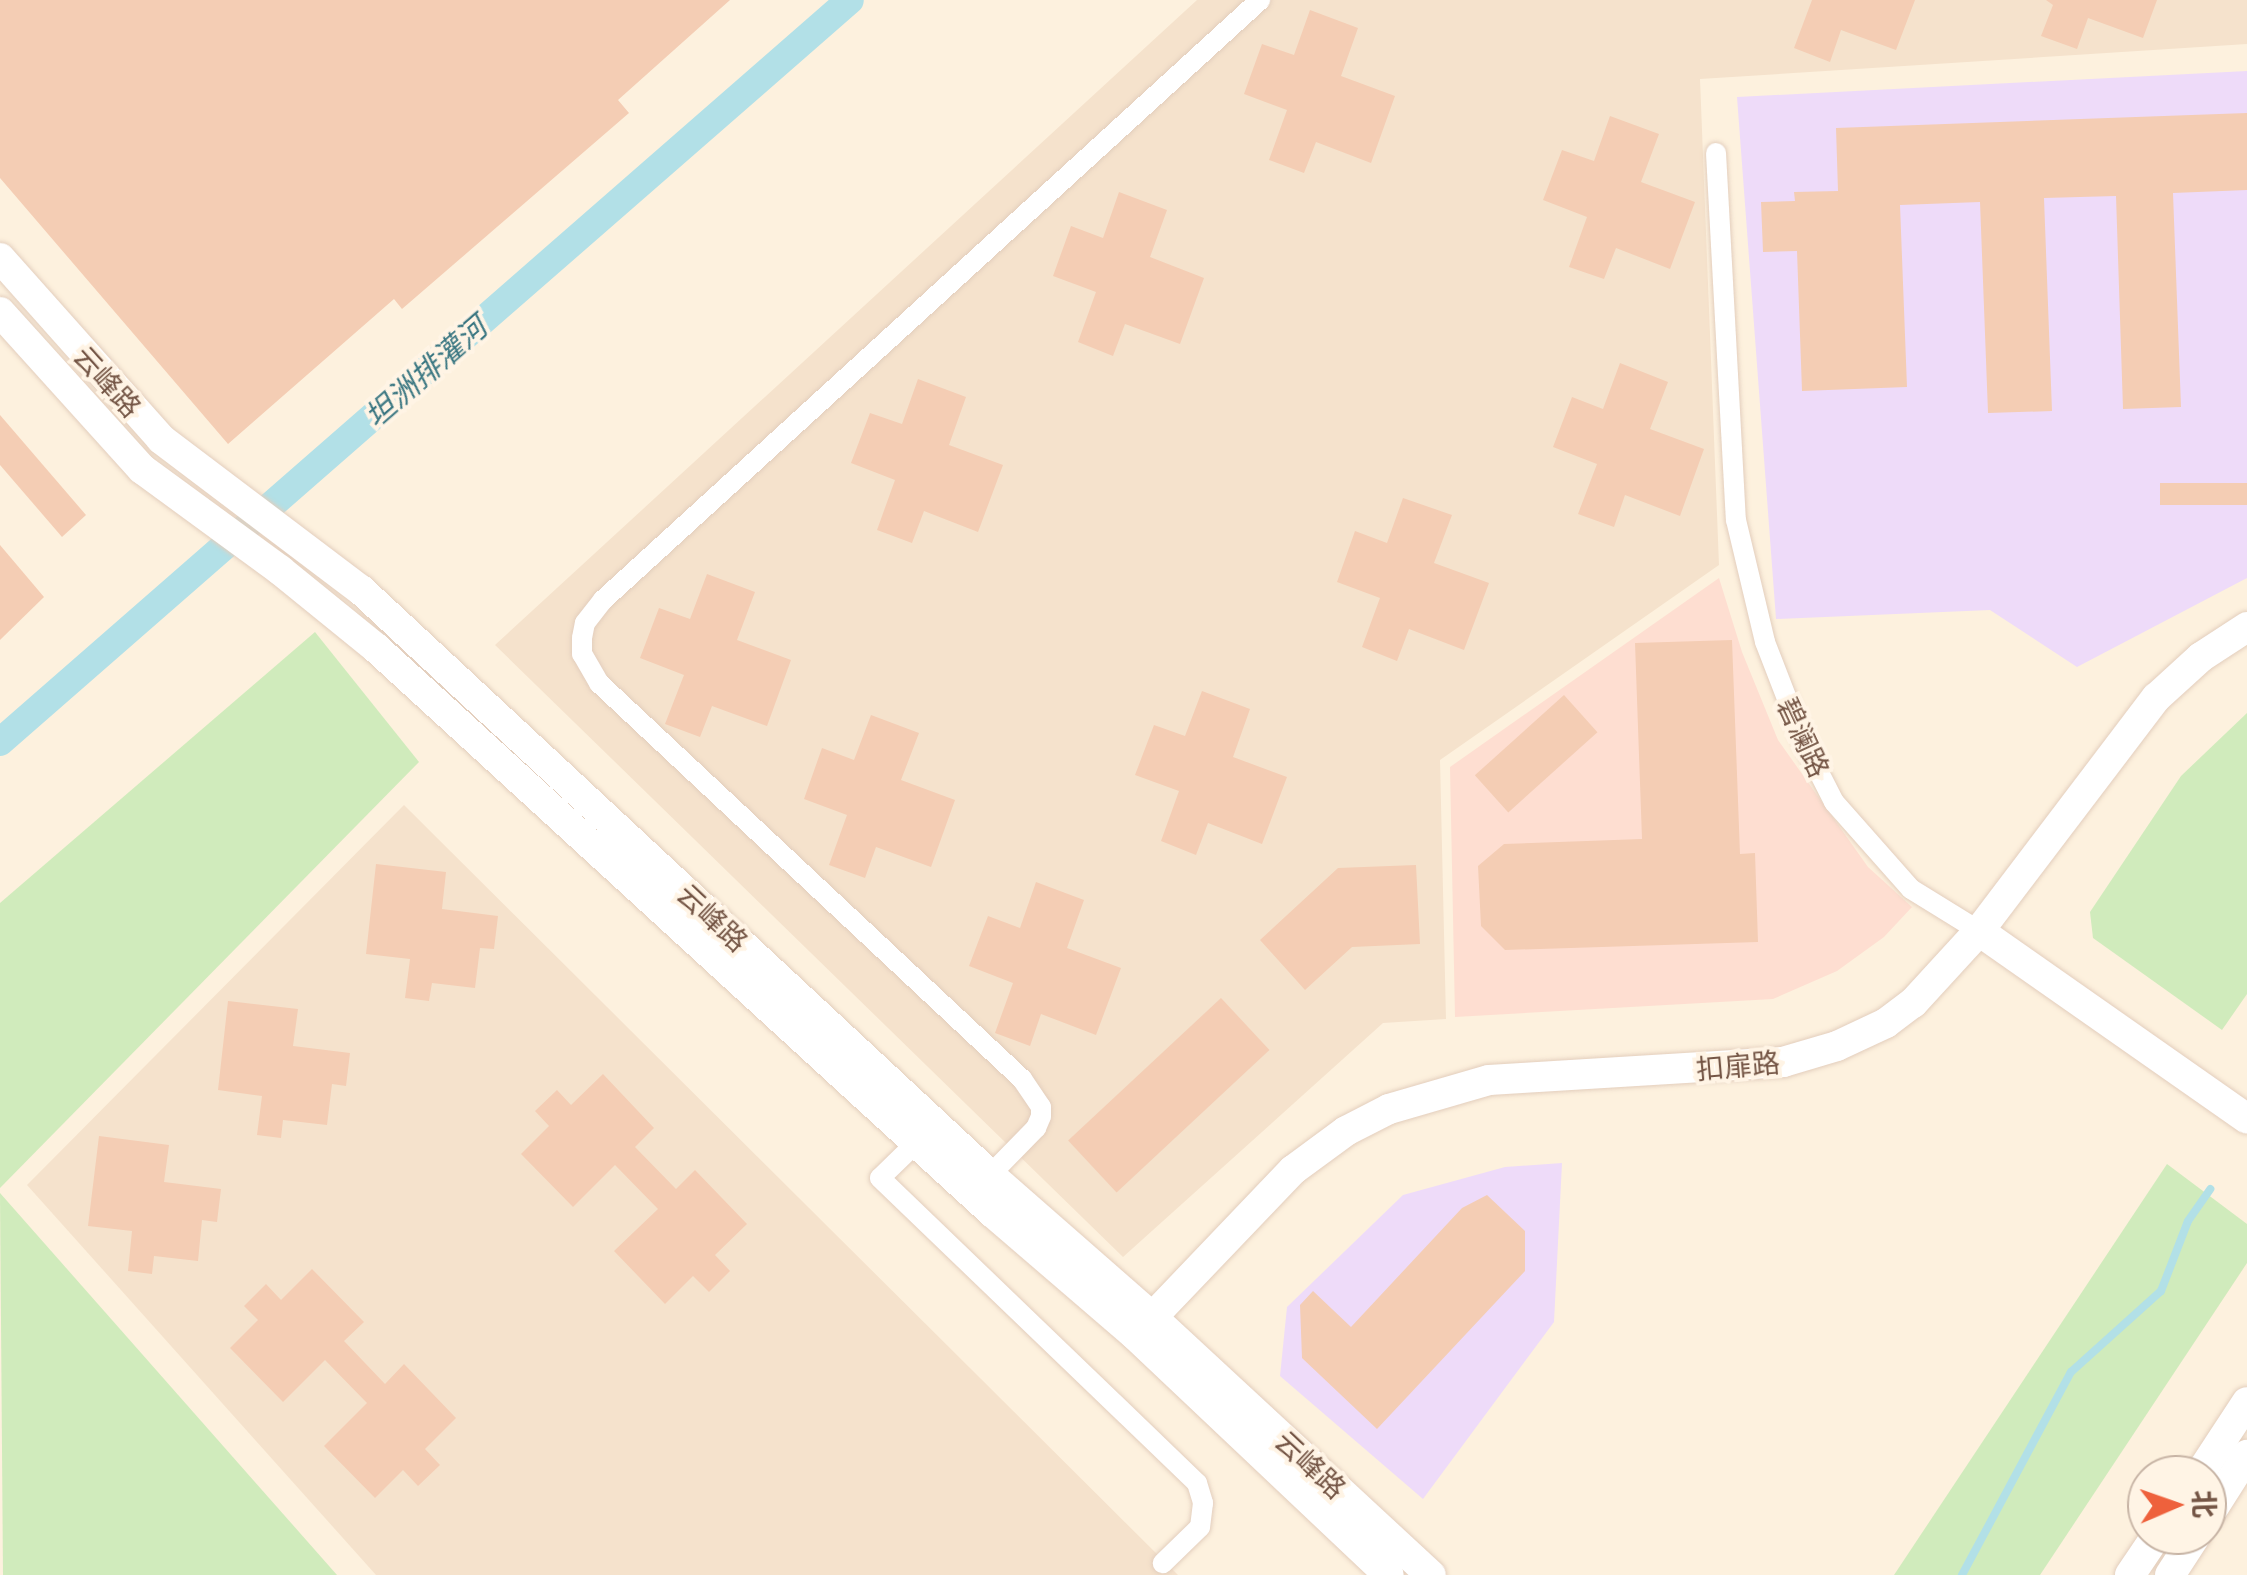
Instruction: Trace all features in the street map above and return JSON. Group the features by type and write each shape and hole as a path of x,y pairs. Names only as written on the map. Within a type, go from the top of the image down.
{"street":[{"path":"990,1175 1036,1128 1041,1116 1041,1107 1022,1079 600,684 582,654 585,624 603,600 1260,0"},
{"name":"碧澜路","path":"1716,153 1734,500 1744,567 1764,642 1805,745 1834,802 1911,889 1979,931 2247,1119"},
{"name":"云峰路","path":"0,258 161,439 362,590 990,1175 1388,1575"},
{"name":"云峰路","path":"0,312 142,469 344,622 916,1142 1144,1326 1430,1575"},
{"name":"扣扉路","path":"1144,1326 1293,1170 1346,1131 1389,1109 1489,1080 1731,1068 1810,1056 1873,1030 1913,1004 1979,931 2156,698 2202,657 2247,627"},
{"path":"916,1142 880,1178 1188,1470 1202,1503 1200,1527 1163,1564"},
{"path":"2212,1455 2247,1402"},
{"path":"2227,1486 2247,1455"}],"shaded area":[{"path":"1197,0 2247,0 2247,44 1700,79 1719,565 1440,760 1446,1019 1383,1023 1123,1257 495,645"},
{"path":"2247,71 2247,578 2077,667 1990,610 1776,619 1737,97"},
{"path":"1719,578 1742,652 1778,740 1868,867 1912,907 1884,937 1837,971 1773,999 1455,1017 1450,767"},
{"path":"404,805 1178,1575 376,1575 27,1185"},
{"path":"1562,1163 1554,1322 1423,1499 1280,1376 1287,1307 1403,1195 1505,1167"}],"green space":[{"path":"315,632 419,762 0,1188 0,903"},
{"path":"2247,713 2247,994 2222,1030 2093,938 2090,912 2181,776"},
{"path":"2167,1164 2247,1224 2247,1263 2040,1575 1894,1575"},
{"path":"0,1193 337,1575 3,1575"}],"building":[{"path":"0,0 730,0 618,100 629,113 402,309 394,299 228,444 0,178"},
{"path":"1812,0 1915,0 1896,50 1841,30 1830,62 1794,48"},
{"path":"2046,0 2157,0 2143,38 2088,18 2077,49 2041,36 2053,5"},
{"path":"1310,10 1358,28 1341,76 1395,96 1371,163 1316,142 1304,173 1269,160 1287,110 1244,94 1262,44 1294,55"},
{"path":"2247,113 2247,190 2173,193 2181,407 2123,409 2116,196 2044,198 2052,411 1988,413 1980,202 1900,205 1907,387 1802,391 1797,251 1763,252 1761,202 1795,201 1794,192 1838,191 1836,128"},
{"path":"1610,116 1659,134 1641,182 1695,202 1670,269 1616,248 1604,279 1569,267 1587,217 1543,200 1562,150 1594,161"},
{"path":"1119,192 1167,210 1150,257 1204,278 1180,344 1125,324 1113,356 1078,342 1096,292 1053,276 1071,226 1103,238"},
{"path":"1620,363 1668,382 1650,429 1704,449 1680,516 1625,495 1614,527 1578,514 1597,464 1553,447 1572,397 1603,409"},
{"path":"918,379 966,397 949,445 1003,465 978,532 924,511 912,543 877,530 895,480 851,463 870,413 902,424"},
{"path":"0,415 86,515 62,537 0,465"},
{"path":"2160,483 2247,483 2247,505 2160,505"},
{"path":"1403,498 1452,515 1434,563 1489,583 1464,650 1409,629 1397,661 1362,647 1380,598 1337,582 1355,531 1387,543"},
{"path":"0,545 44,597 0,640"},
{"path":"707,574 755,592 737,640 791,660 767,726 712,706 700,737 665,724 684,675 640,658 659,608 690,619"},
{"path":"1732,640 1740,854 1755,853 1758,942 1505,950 1481,926 1478,866 1504,844 1642,839 1635,643"},
{"path":"1202,691 1250,709 1233,757 1287,777 1262,844 1208,823 1196,855 1161,841 1179,791 1135,775 1154,725 1185,736"},
{"path":"1564,695 1597,732 1508,812 1475,775"},
{"path":"871,715 919,733 901,780 955,800 931,867 876,847 865,878 829,865 847,815 804,799 822,748 854,760"},
{"path":"376,864 446,872 442,909 498,916 494,949 480,948 475,988 432,983 429,1001 405,998 410,959 366,954"},
{"path":"1416,865 1420,944 1352,947 1305,990 1260,940 1338,868"},
{"path":"1036,882 1084,900 1067,948 1121,968 1096,1035 1041,1014 1030,1046 995,1033 1013,983 969,966 988,916 1020,928"},
{"path":"1221,998 1269,1050 1117,1192 1068,1141"},
{"path":"228,1001 298,1009 293,1046 350,1053 346,1086 332,1084 327,1125 283,1120 281,1138 257,1135 262,1096 218,1090"},
{"path":"603,1074 654,1128 635,1147 676,1189 695,1170 747,1224 715,1255 730,1271 709,1292 693,1276 665,1304 614,1251 658,1209 615,1165 573,1207 521,1154 549,1126 535,1111 557,1090 571,1105"},
{"path":"99,1136 169,1145 164,1182 221,1189 217,1222 202,1220 198,1261 154,1256 152,1274 128,1271 132,1231 88,1226"},
{"path":"1487,1195 1525,1231 1525,1271 1377,1429 1302,1358 1300,1305 1313,1291 1351,1327 1462,1208"},
{"path":"312,1269 364,1322 344,1341 385,1384 404,1364 456,1418 425,1449 440,1465 418,1486 403,1470 375,1498 324,1446 367,1403 325,1360 283,1402 230,1348 258,1320 244,1306 266,1284 281,1300"}],"waterway":[{"name":"坦洲排灌河","path":"0,742 850,0"},
{"path":"1962,1575 2071,1372 2161,1291 2188,1221 2210,1189"}]}
